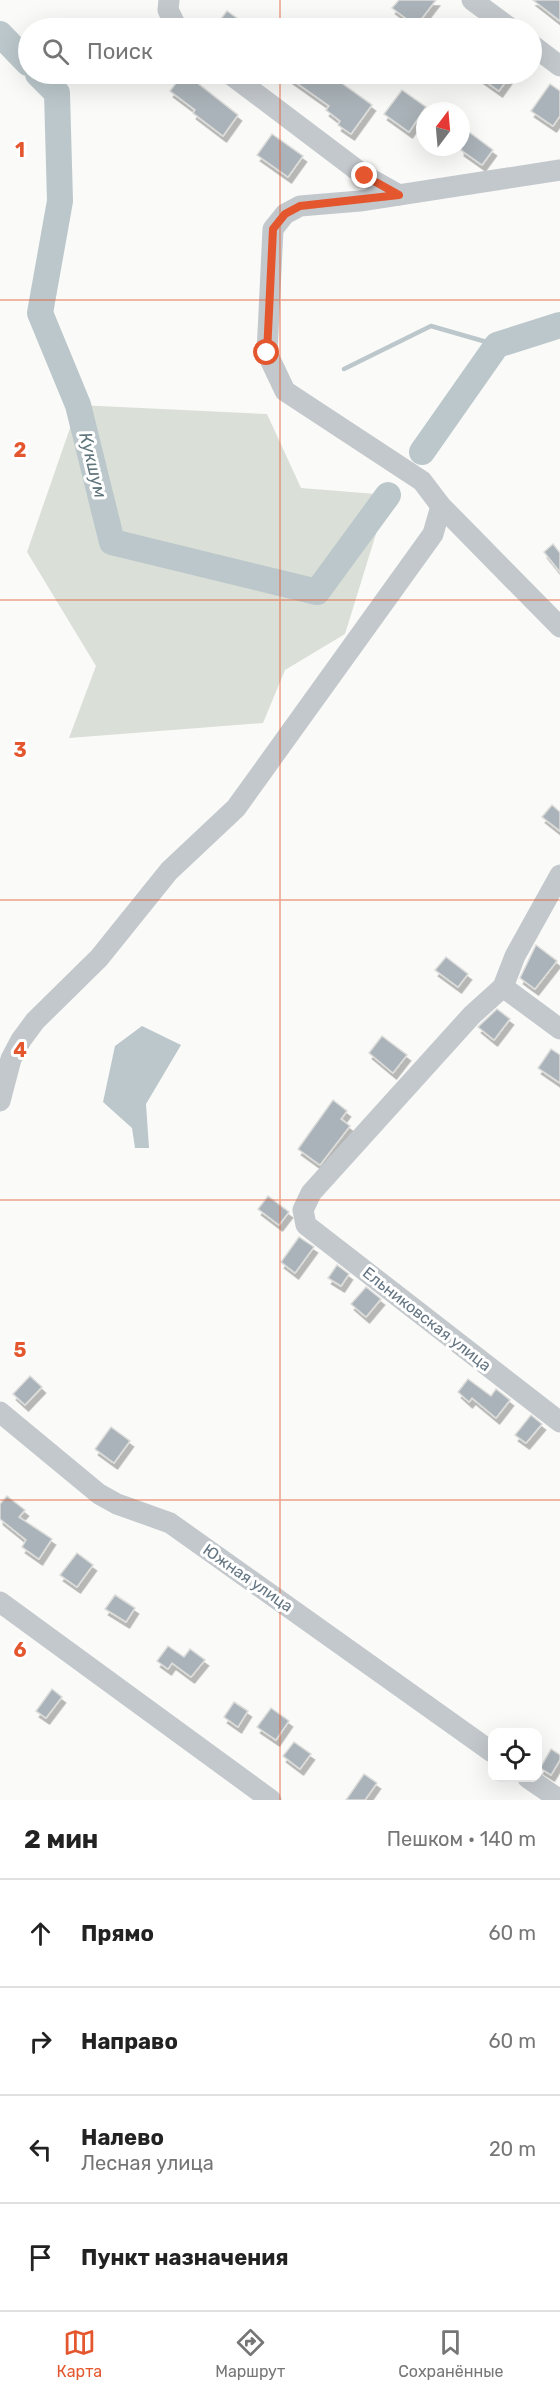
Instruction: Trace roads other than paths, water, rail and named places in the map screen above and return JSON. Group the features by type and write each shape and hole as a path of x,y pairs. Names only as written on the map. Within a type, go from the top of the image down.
{"street":[{"path":"169,0 168,10 172,18"},
{"path":"472,0 496,18"},
{"path":"542,53 560,66"},
{"path":"243,84 365,176 399,195"},
{"path":"560,170 399,195 300,206 285,214 273,229 267,353 285,391 422,481 441,506 560,627"},
{"path":"0,1101 11,1059 35,1021 99,958 169,871 236,808 432,534 441,506"},
{"path":"560,875 515,956 503,987 560,1029"},
{"name":"Ельниковская улица","path":"503,987 472,1014 326,1176 311,1193 303,1210 306,1225 560,1422"},
{"name":"Южная улица","path":"0,1412 99,1494 117,1504 170,1522 488,1749"},
{"path":"0,1602 272,1800"},
{"path":"534,1782 560,1800"}],"waterway":[{"name":"Кукшум","path":"0,34 18,53"},
{"name":"Кукшум","path":"48,84 57,93 60,201 40,313 78,405 112,542 317,592 388,495"},
{"name":"Кукшум","path":"422,452 497,345 560,325"},
{"path":"344,369 431,326 497,345"}]}
